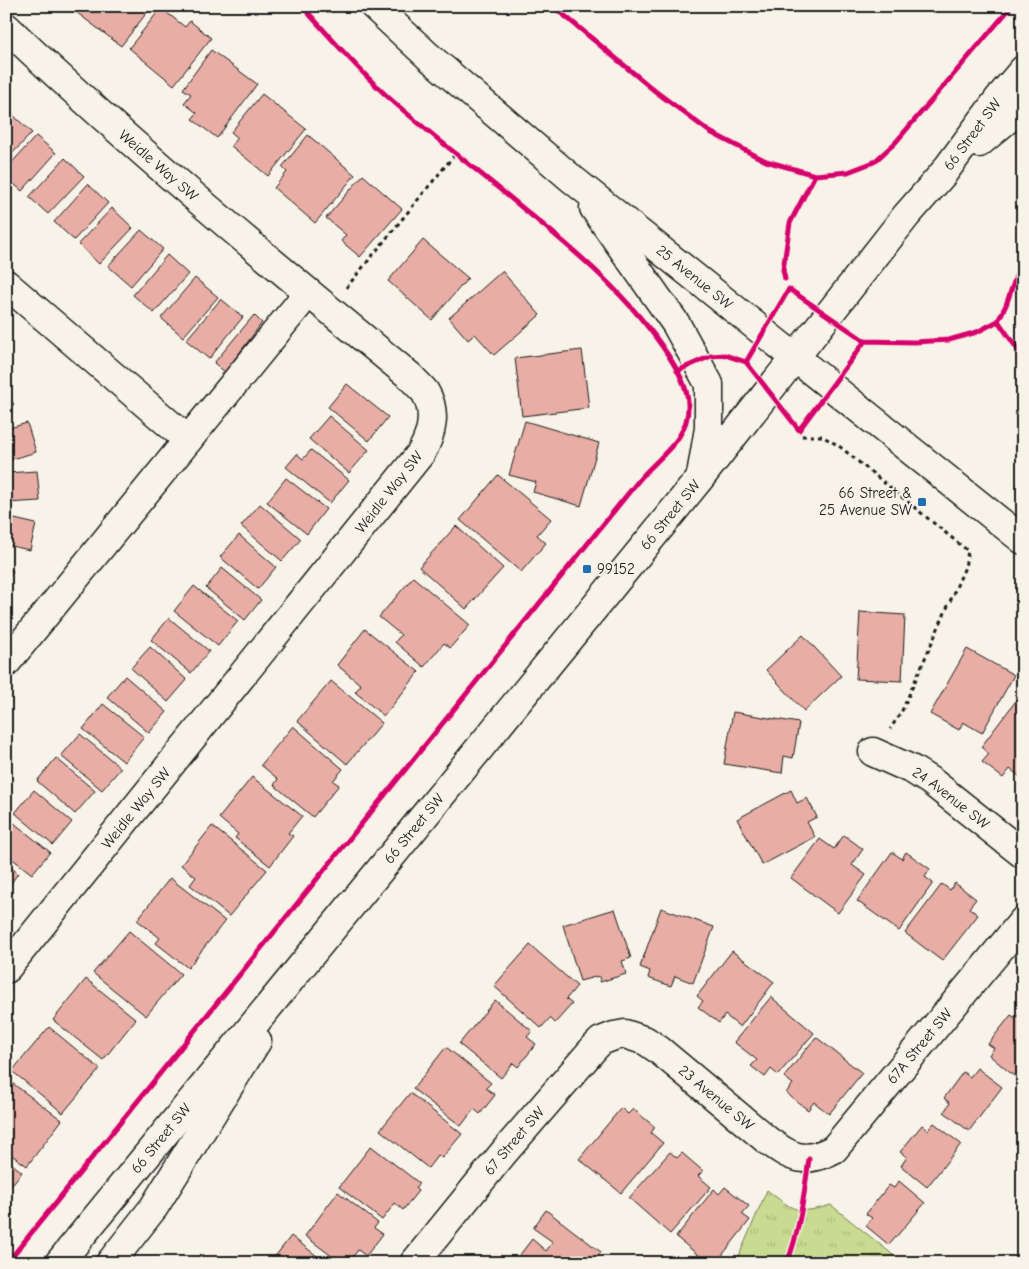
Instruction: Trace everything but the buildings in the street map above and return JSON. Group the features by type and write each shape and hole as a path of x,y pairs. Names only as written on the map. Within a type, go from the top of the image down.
{"main road":[{"name":"25 Avenue SW","path":"374,6 572,179 1023,540"},
{"name":"Weidle Way SW","path":"6,27 218,218 411,377 424,391 432,409 429,440 421,453 11,955"},
{"name":"66 Street SW","path":"59,1263 701,477 906,216 942,175 1000,97 1023,70"},
{"name":"66 Street SW","path":"942,175 1023,106"},
{"path":"572,179 676,324 709,384 709,428 701,477"},
{"path":"6,284 188,440"},
{"path":"6,663 188,440 318,301"},
{"name":"24 Avenue SW","path":"873,752 913,770 932,782 1023,854"},
{"name":"67A Street SW","path":"809,1159 829,1151 842,1140 1023,921"},
{"name":"66 Street SW","path":"110,1263 154,1207 319,943"},
{"name":"23 Avenue SW","path":"625,1034 634,1035 659,1050 766,1140 796,1157 809,1159"},
{"name":"67 Street SW","path":"414,1263 505,1151 594,1048 601,1041 625,1034"}],"path":[{"path":"448,147 463,159"},
{"path":"318,301 456,153"},
{"path":"769,391 799,430 800,436 822,436 839,446 968,550 965,567 901,713 873,752"},
{"path":"799,430 804,423"}],"green space":[{"path":"767,1190 790,1207 796,1209 810,1210 831,1205 903,1263 733,1263 738,1258"}],"cycle path":[{"path":"7,1263 639,480 672,446 679,437 687,416 688,398 678,372 638,314 584,260 388,97 302,6"},
{"path":"553,6 655,91 710,132 766,161 815,175"},
{"path":"785,279 783,270 790,223 815,175 848,172 874,162 895,143 1012,6"},
{"path":"998,321 1006,305 1023,256"},
{"path":"746,362 789,289 865,341 914,342 949,340 977,332 998,321 1023,357"},
{"path":"677,371 711,356 725,355 746,362 799,430 865,341"},
{"path":"787,1263 798,1225 809,1159"}],"place":[{"name":"66 Street & 25 Avenue SW","path":"922,502"},
{"name":"99152","path":"587,569"}]}
